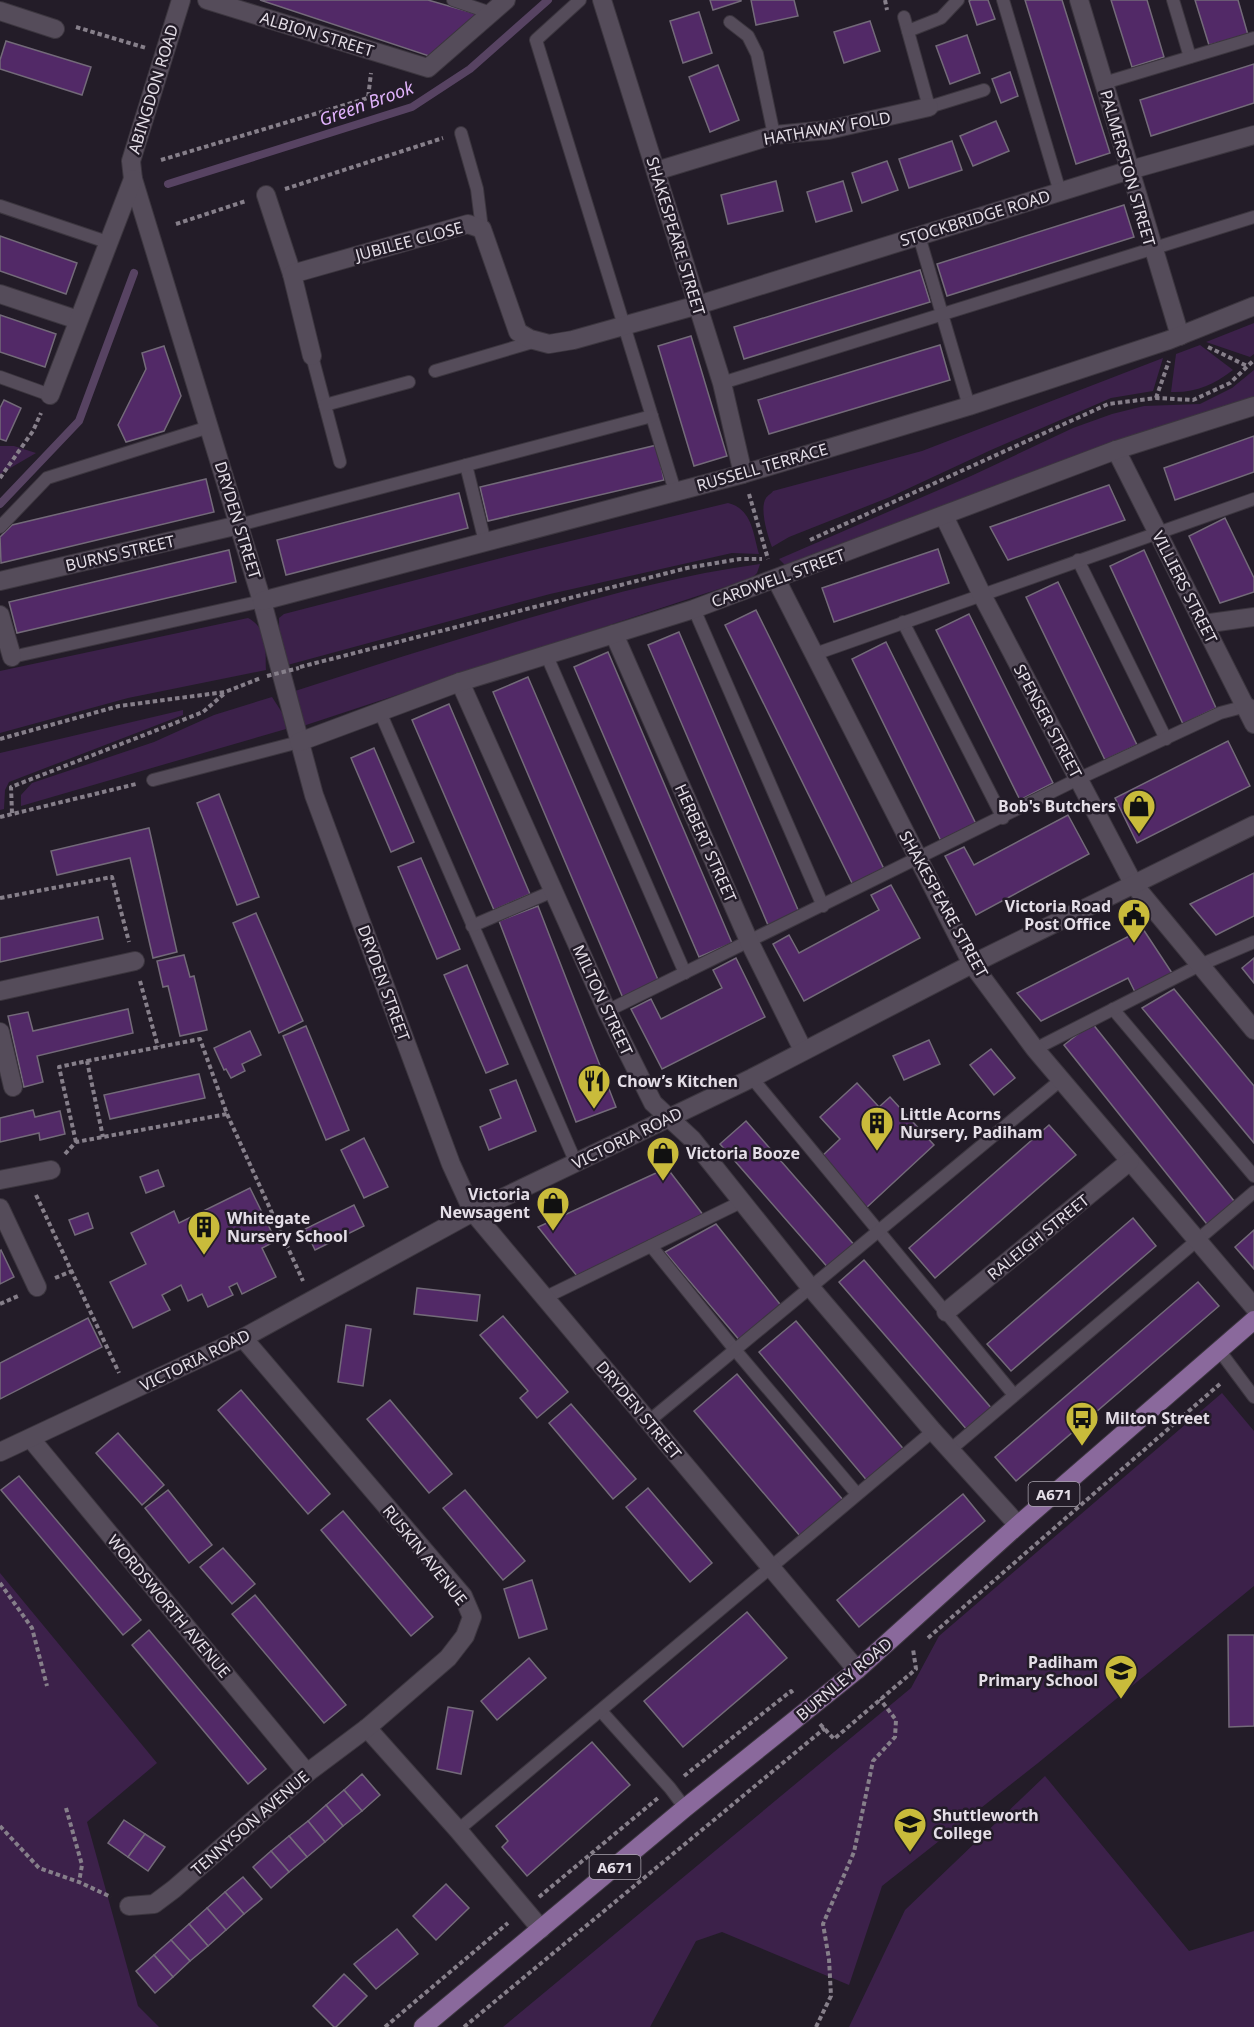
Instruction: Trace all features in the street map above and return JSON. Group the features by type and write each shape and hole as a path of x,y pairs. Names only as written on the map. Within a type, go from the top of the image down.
{"main road":[{"name":"BURNLEY ROAD","path":"423,2027 685,1808 857,1670 1018,1525 1254,1320"}],"street":[{"name":"ABINGDON ROAD","path":"133,179 131,161 181,0"},
{"name":"ALBION STREET","path":"207,0 428,68 491,12"},
{"path":"491,12 506,0"},
{"name":"SHAKESPEARE STREET","path":"602,0 722,383 743,474"},
{"name":"PALMERSTON STREET","path":"1079,0 1152,249 1181,335"},
{"path":"0,11 55,29"},
{"name":"HATHAWAY FOLD","path":"656,171 774,135 828,130 929,107"},
{"name":"STOCKBRIDGE ROAD","path":"698,305 1130,170 1254,135"},
{"path":"50,395 133,179"},
{"name":"DRYDEN STREET","path":"133,179 262,601 318,805 451,1164 473,1212 857,1670"},
{"path":"266,195 292,274 312,356"},
{"name":"JUBILEE CLOSE","path":"292,274 468,224 482,229 518,332 536,340"},
{"path":"0,294 78,320"},
{"path":"536,340 549,344 573,340 698,305"},
{"name":"RUSSELL TERRACE","path":"262,601 743,474 969,405 1181,335 1254,306"},
{"name":"CARDWELL STREET","path":"299,742 460,682 694,609 1116,450 1254,405"},
{"name":"VILLIERS STREET","path":"1116,450 1203,624 1249,705 1254,724"},
{"name":"SPENSER STREET","path":"944,516 982,595 1134,885 1254,1030"},
{"name":"BURNS STREET","path":"0,581 239,525"},
{"name":"SHAKESPEARE STREET","path":"776,579 972,964 1035,1048 1254,1307"},
{"path":"0,615 12,657"},
{"path":"1203,624 1254,617"},
{"name":"HERBERT STREET","path":"614,634 749,940 803,1050"},
{"name":"MILTON STREET","path":"460,682 607,1011 653,1103 692,1139 811,1288 933,1431 1018,1525"},
{"name":"VICTORIA ROAD","path":"0,1452 243,1338 473,1212 752,1078 972,964 1254,825"},
{"path":"0,991 135,962"},
{"path":"0,1032 13,1087"},
{"name":"RALEIGH STREET","path":"946,1312 1130,1161"},
{"path":"0,1180 51,1170"},
{"path":"0,1208 37,1287"},
{"name":"RUSKIN AVENUE","path":"243,1338 463,1596 472,1617 465,1636 448,1658 367,1728"},
{"name":"WORDSWORTH AVENUE","path":"31,1438 307,1773"},
{"path":"367,1728 458,1830 541,1929"},
{"name":"TENNYSON AVENUE","path":"129,1906 154,1904 307,1773 367,1728"}],"lane":[{"path":"453,0 491,12"},
{"path":"580,0 536,40 675,491"},
{"path":"908,32 941,18 958,0"},
{"path":"1003,0 1060,192"},
{"path":"1173,0 1190,57"},
{"path":"904,17 929,107 984,90"},
{"path":"730,22 748,36 757,54 774,135"},
{"path":"1104,83 1254,38"},
{"path":"462,133 477,189 482,229"},
{"path":"0,206 107,242"},
{"path":"722,383 1254,217"},
{"path":"919,236 969,405"},
{"path":"435,371 536,340"},
{"path":"312,356 340,462"},
{"path":"0,377 50,395"},
{"path":"325,405 410,381"},
{"path":"239,525 652,416"},
{"path":"0,527 47,478 209,427"},
{"path":"466,465 484,542"},
{"path":"815,654 1254,499"},
{"path":"1078,560 1166,739"},
{"path":"12,657 262,601"},
{"path":"694,609 824,906"},
{"path":"903,622 1003,818"},
{"path":"546,654 685,972"},
{"path":"607,1011 749,940 918,860 1078,779 1220,713 1249,705"},
{"path":"380,712 576,1162"},
{"path":"153,780 299,742"},
{"path":"472,926 553,891"},
{"path":"1035,1048 1200,965 1254,942"},
{"path":"1113,1009 1254,1176"},
{"path":"752,1078 1014,1395"},
{"path":"649,1421 1062,1079"},
{"path":"950,1450 1254,1192"},
{"path":"544,1298 741,1202"},
{"path":"651,1245 736,1351 857,1494"},
{"path":"1219,1350 1254,1397"},
{"path":"458,1830 933,1431"},
{"path":"601,1711 685,1808"}],"path":[{"path":"55,29 69,25 164,53"},
{"path":"161,160 368,98 373,51"},
{"path":"176,224 462,133"},
{"path":"1156,398 1181,335 1246,366"},
{"path":"800,545 1108,404 1156,398 1193,400 1230,383 1254,360"},
{"path":"0,478 33,431 50,395"},
{"path":"743,474 776,579"},
{"path":"0,739 119,706 225,693 267,676 687,568 740,559 768,559 779,554"},
{"path":"12,813 11,787 203,712 225,693"},
{"path":"0,817 153,780"},
{"path":"0,898 112,877 158,1047"},
{"path":"76,1142 59,1067 200,1039 227,1114 312,1301"},
{"path":"87,1061 104,1137"},
{"path":"51,1170 76,1142 227,1114"},
{"path":"26,1174 129,1392"},
{"path":"913,1651 1234,1372"},
{"path":"0,1583 32,1628 47,1686"},
{"path":"808,1709 834,1739 916,1669 909,1623"},
{"path":"816,2027 831,1996 829,1959 823,1924 854,1852 873,1761 895,1737 896,1720 880,1699"},
{"path":"464,2027 825,1728"},
{"path":"66,1808 82,1865 79,1882"},
{"path":"0,1826 39,1868 79,1882 129,1906"}],"shaded area":[{"path":"1254,323 1254,354 1250,357 1206,342"},
{"path":"1200,345 1233,370 1204,387 1171,392 1176,354"},
{"path":"1163,358 1153,391 1111,398 890,497 789,537 772,547 763,508 766,498 773,491 922,451"},
{"path":"1254,370 1254,397 786,566 779,559 971,476 1073,428 1112,414 1144,406 1200,404 1232,388"},
{"path":"0,446 14,446 36,453 0,474"},
{"path":"728,503 736,506 747,516 759,554 732,553 550,594 280,667 279,618 284,614"},
{"path":"760,564 757,573 752,578 303,726 295,691 596,599 678,579"},
{"path":"248,618 260,628 263,634 266,670 128,698 0,733 0,671"},
{"path":"272,697 283,714 286,729 21,806 21,795 32,783 154,742 214,715"},
{"path":"183,710 183,715 9,782 5,790 4,809 0,810 0,753"},
{"path":"1222,1393 1254,1431 1254,1586 1038,1763 882,1886 849,1985 722,1932 696,1941 650,2027 503,2027 911,1688 939,1636"},
{"path":"0,1573 157,1763 87,1822 138,2006 159,2027 0,2027"},
{"path":"1045,1776 1189,1951 1254,1931 1254,2027 849,2027 905,1910"}],"building":[{"path":"260,0 428,0 477,14 432,57"},
{"path":"710,0 741,0 741,1 713,10"},
{"path":"751,0 794,0 798,16 756,25"},
{"path":"988,0 995,19 977,25 969,1"},
{"path":"1025,0 1062,0 1110,153 1076,164"},
{"path":"1111,0 1147,0 1164,57 1132,67"},
{"path":"1195,0 1238,0 1248,35 1209,45"},
{"path":"699,12 712,53 683,63 670,21"},
{"path":"870,21 880,51 844,63 834,32"},
{"path":"967,35 980,73 950,84 936,46"},
{"path":"6,41 91,67 82,95 0,69 0,60"},
{"path":"1254,64 1254,103 1151,136 1140,100"},
{"path":"718,65 739,120 710,132 689,77"},
{"path":"1010,72 1018,96 1001,103 992,79"},
{"path":"996,121 1009,151 973,166 960,136"},
{"path":"952,141 962,170 909,188 899,159"},
{"path":"887,161 898,190 862,203 852,173"},
{"path":"776,181 783,211 728,224 721,195"},
{"path":"843,181 852,211 816,222 807,192"},
{"path":"1124,205 1134,237 947,296 937,264"},
{"path":"0,236 77,263 66,294 0,271"},
{"path":"920,270 930,302 744,359 734,327"},
{"path":"0,315 56,334 45,367 0,352"},
{"path":"691,336 727,456 694,466 658,346"},
{"path":"940,345 950,380 769,434 758,400"},
{"path":"164,346 181,396 164,431 126,442 118,425 146,369 142,353"},
{"path":"4,400 21,408 6,441 0,439 0,408"},
{"path":"1254,436 1254,472 1175,500 1164,468"},
{"path":"657,445 664,480 488,521 480,487"},
{"path":"206,479 214,512 1,563 0,537 12,525"},
{"path":"1109,485 1125,520 1008,560 990,527"},
{"path":"459,493 468,528 286,575 277,540"},
{"path":"1225,518 1254,578 1254,592 1220,603 1189,536"},
{"path":"938,549 949,583 834,622 822,588"},
{"path":"229,550 236,582 17,633 9,602"},
{"path":"1144,550 1216,708 1183,724 1110,566"},
{"path":"1058,582 1137,745 1105,760 1026,597"},
{"path":"756,610 884,869 853,885 725,625"},
{"path":"969,614 1053,783 1020,800 936,630"},
{"path":"679,632 799,912 768,925 648,645"},
{"path":"886,642 976,824 941,841 852,659"},
{"path":"608,652 732,943 699,957 574,667"},
{"path":"528,677 659,982 623,998 493,692"},
{"path":"449,704 530,894 494,910 412,720"},
{"path":"1228,741 1250,786 1137,843 1115,798"},
{"path":"374,748 414,842 391,852 351,758"},
{"path":"219,794 259,897 237,905 197,803"},
{"path":"1068,815 1089,854 976,915 945,856 964,847 974,865"},
{"path":"149,828 177,952 153,958 130,858 57,875 51,851"},
{"path":"421,858 460,949 437,959 398,867"},
{"path":"1254,873 1254,916 1216,935 1190,904"},
{"path":"891,885 920,938 804,1001 773,944 789,935 799,953 879,910 871,895"},
{"path":"538,906 616,1107 576,1122 499,921"},
{"path":"256,913 303,1021 279,1033 233,923"},
{"path":"98,917 103,939 0,962 0,938"},
{"path":"1143,929 1172,973 1135,992 1128,978 1041,1021 1017,993"},
{"path":"184,955 190,977 194,976 207,1030 180,1036 168,986 163,987 157,961"},
{"path":"736,958 765,1017 662,1069 631,1009 651,999 661,1019 722,988 713,970"},
{"path":"1254,958 1254,983 1242,968"},
{"path":"467,965 508,1064 486,1073 444,975"},
{"path":"1174,989 1254,1086 1254,1143 1142,1008"},
{"path":"128,1009 133,1033 37,1056 43,1082 24,1087 8,1016 28,1012 33,1031"},
{"path":"1092,1023 1238,1206 1210,1228 1064,1045"},
{"path":"306,1026 349,1130 326,1140 283,1036"},
{"path":"250,1031 261,1055 242,1064 245,1071 231,1078 226,1069 224,1070 214,1048"},
{"path":"929,1040 940,1064 904,1080 893,1056"},
{"path":"991,1049 1015,1078 994,1095 970,1065"},
{"path":"199,1074 205,1098 110,1119 104,1095"},
{"path":"516,1080 536,1131 489,1150 480,1127 501,1118 490,1090"},
{"name":"Little Acorns Nursery, Padiham","path":"857,1083 879,1107 890,1097 934,1145 866,1208 820,1158 840,1139 820,1117"},
{"path":"33,1110 35,1117 60,1111 65,1134 40,1140 39,1133 0,1142 0,1118"},
{"path":"746,1121 856,1247 830,1270 720,1144"},
{"path":"1049,1125 1076,1155 935,1278 909,1248"},
{"path":"364,1138 388,1187 364,1198 341,1150"},
{"path":"667,1168 704,1216 577,1276 538,1227"},
{"path":"158,1170 164,1186 146,1193 140,1177"},
{"name":"Whitegate Nursery School","path":"250,1188 276,1241 262,1248 276,1277 242,1294 237,1283 229,1287 233,1295 208,1307 202,1294 188,1301 181,1285 162,1295 170,1310 133,1328 110,1282 146,1264 131,1233 174,1211 179,1223"},
{"path":"354,1205 364,1226 315,1250 305,1229"},
{"path":"88,1213 93,1228 75,1235 69,1220"},
{"path":"1133,1218 1156,1246 1011,1371 987,1344"},
{"path":"716,1224 783,1308 741,1342 665,1252"},
{"path":"1254,1230 1254,1269 1235,1247"},
{"path":"0,1251 14,1277 0,1284"},
{"path":"864,1260 993,1410 968,1431 839,1282"},
{"path":"1198,1282 1219,1306 1016,1481 995,1457"},
{"path":"417,1288 480,1295 477,1321 414,1314"},
{"path":"503,1316 568,1392 537,1418 520,1398 528,1391 480,1335"},
{"path":"88,1318 102,1347 0,1399 0,1363"},
{"path":"796,1321 906,1452 869,1483 759,1352"},
{"path":"346,1325 371,1329 363,1386 338,1382"},
{"path":"737,1374 843,1500 800,1536 694,1411"},
{"path":"241,1390 330,1494 308,1514 218,1410"},
{"path":"390,1400 452,1474 429,1493 367,1419"},
{"path":"571,1404 636,1479 613,1499 549,1423"},
{"path":"118,1433 164,1485 142,1505 96,1453"},
{"path":"19,1476 141,1620 123,1635 1,1490"},
{"path":"648,1488 712,1563 690,1582 626,1507"},
{"path":"168,1490 212,1545 189,1563 145,1508"},
{"path":"465,1490 525,1561 503,1580 443,1508"},
{"path":"963,1494 985,1521 859,1627 837,1600"},
{"path":"343,1511 433,1617 411,1636 321,1530"},
{"path":"223,1548 255,1584 232,1604 200,1567"},
{"path":"532,1580 547,1629 519,1638 504,1589"},
{"path":"255,1595 346,1705 324,1723 232,1614"},
{"path":"747,1612 787,1658 683,1747 644,1701"},
{"path":"149,1630 266,1769 248,1784 132,1645"},
{"path":"1228,1635 1254,1635 1254,1726 1229,1727"},
{"path":"529,1658 546,1678 497,1720 481,1701"},
{"path":"448,1707 473,1711 461,1774 437,1769"},
{"path":"592,1742 630,1785 527,1876 502,1847 508,1841 496,1826"},
{"path":"362,1774 380,1795 362,1811 344,1790"},
{"path":"344,1790 362,1811 343,1826 326,1805"},
{"path":"326,1805 343,1826 325,1842 308,1821"},
{"path":"124,1820 145,1834 128,1857 108,1843"},
{"path":"308,1821 325,1842 307,1857 289,1836"},
{"path":"145,1834 165,1847 148,1871 128,1857"},
{"path":"289,1836 307,1857 289,1872 271,1851"},
{"path":"271,1851 289,1872 271,1888 253,1867"},
{"path":"243,1877 262,1899 244,1914 225,1892"},
{"path":"446,1884 469,1908 436,1940 413,1916"},
{"path":"225,1892 244,1914 226,1930 207,1908"},
{"path":"207,1908 226,1930 208,1946 189,1924"},
{"path":"189,1924 208,1946 190,1961 171,1940"},
{"path":"397,1929 418,1954 376,1989 354,1964"},
{"path":"171,1940 190,1961 173,1977 154,1955"},
{"path":"154,1955 173,1977 155,1993 136,1971"},
{"path":"344,1974 367,1996 334,2027 313,2006"}],"waterway":[{"name":"Green Brook","path":"168,184 412,107 470,69 548,0"},
{"path":"0,504 79,421 134,273"}],"place":[{"name":"Bob's Butchers","path":"1139,835"},
{"name":"Victoria Road Post Office","path":"1134,944"},
{"name":"Chow’s Kitchen","path":"594,1110"},
{"name":"Little Acorns Nursery, Padiham","path":"877,1152"},
{"name":"Victoria Booze","path":"663,1182"},
{"name":"Victoria Newsagent","path":"553,1232"},
{"name":"Whitegate Nursery School","path":"204,1256"},
{"name":"Milton Street","path":"1082,1447"},
{"name":"Padiham Primary School","path":"1121,1700"},
{"name":"Shuttleworth College","path":"910,1853"}]}
